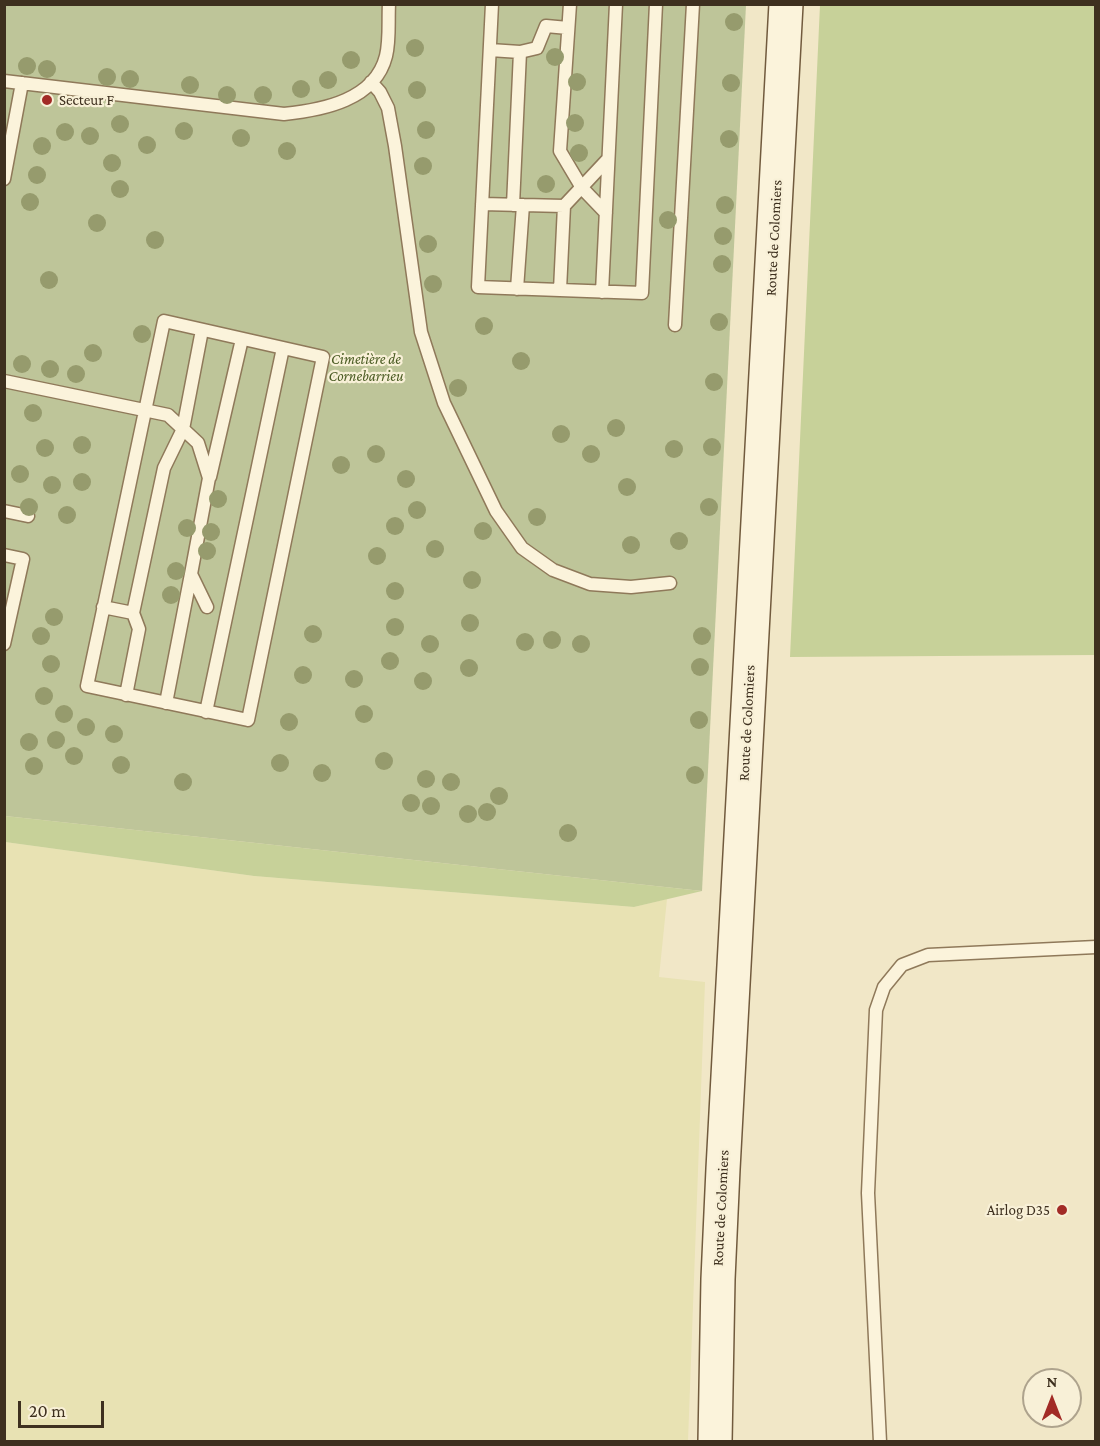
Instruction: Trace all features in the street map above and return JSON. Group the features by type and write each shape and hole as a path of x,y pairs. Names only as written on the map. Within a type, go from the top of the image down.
{"main road":[{"name":"Route de Colomiers","path":"715,1442 723,1169 786,4"}],"lane":[{"path":"4,81 284,114 314,111 357,94 381,69 386,54 389,4"},
{"path":"492,4 478,287 642,293 656,4"},
{"path":"570,4 560,151 582,188 606,213"},
{"path":"602,292 616,4"},
{"path":"675,325 693,4"},
{"path":"490,51 520,52 537,48 546,26 568,28"},
{"path":"517,289 520,52"},
{"path":"371,82 380,92 388,108 421,332 444,403 496,511 522,548 553,570 590,584 631,587 670,583"},
{"path":"4,178 22,83"},
{"path":"560,290 564,206 608,159"},
{"path":"482,204 564,206"},
{"path":"164,321 243,339 323,357 248,720 87,686 164,321"},
{"path":"126,694 139,629 133,613 164,468 183,429 202,330"},
{"path":"165,703 209,478 243,339"},
{"path":"206,712 283,348"},
{"path":"4,381 168,415 198,443 209,478"},
{"path":"4,511 28,516"},
{"path":"4,555 23,559 5,640"},
{"path":"191,574 207,607"},
{"path":"103,607 133,613"},
{"path":"880,1442 868,1193 876,1010 884,987 902,964 928,955 1095,947"}],"shaded area":[{"path":"5,842 254,876 634,907 667,899 659,977 705,982 688,1441 5,1442"}],"green space":[{"name":"Cimetière de Cornebarrieu","path":"5,5 746,5 702,891 5,816"},
{"path":"820,5 1095,5 1095,655 790,657"},
{"path":"5,816 702,891 634,907 254,876 5,842"}],"place":[{"name":"Secteur F","path":"47,100"},
{"name":"Airlog D35","path":"1062,1210"}]}
